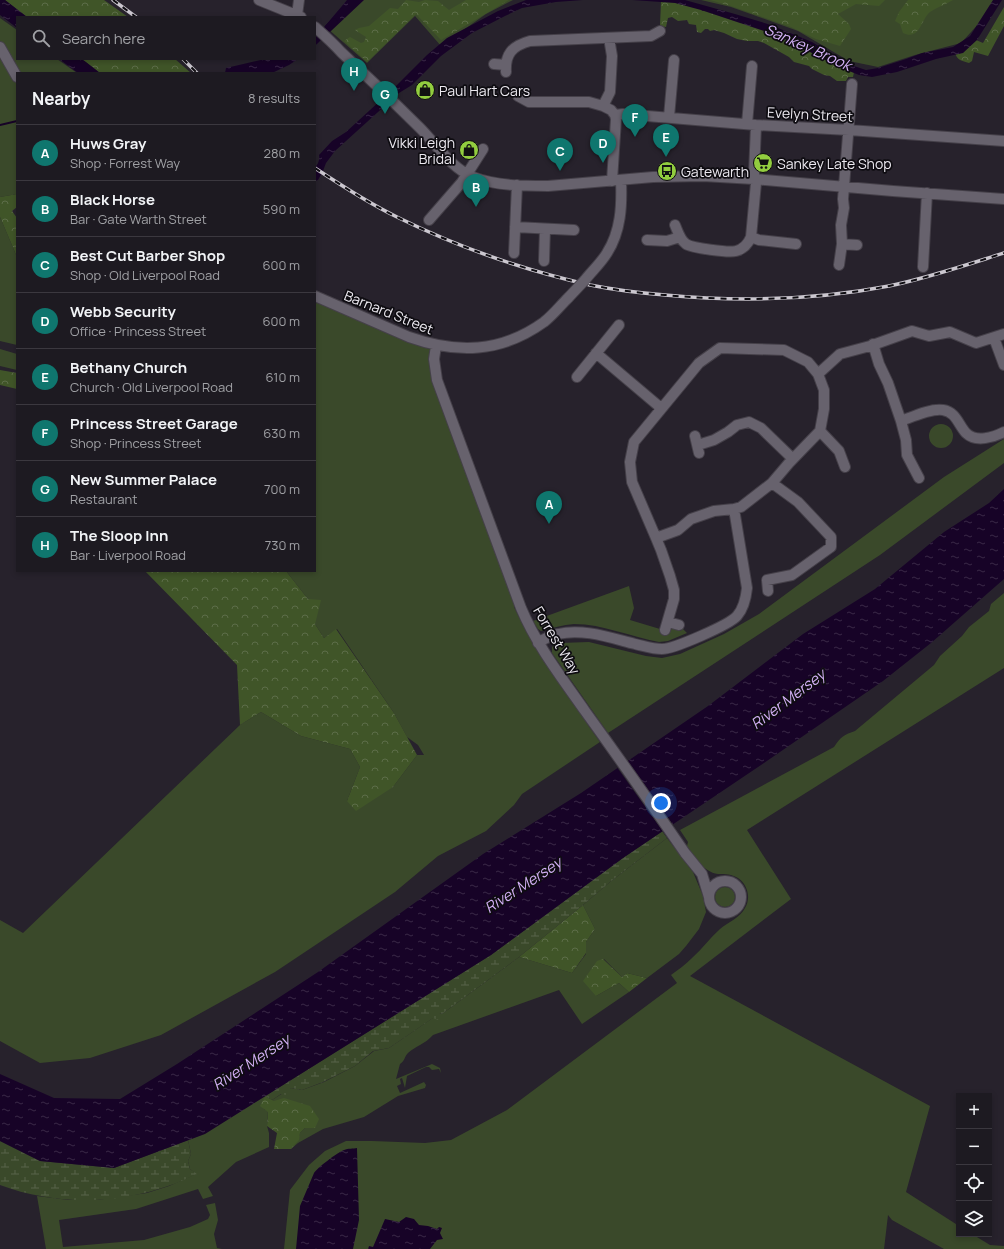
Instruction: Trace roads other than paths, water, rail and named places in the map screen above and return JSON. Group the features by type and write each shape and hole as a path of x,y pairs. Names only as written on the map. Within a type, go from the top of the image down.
{"street":[{"path":"259,0 299,16 299,0"},
{"path":"494,64 506,69 508,57 513,49 530,41 651,36 660,31"},
{"path":"320,32 389,98 447,157 467,174 479,179 517,185 548,186 653,177 703,176 1004,199"},
{"path":"603,106 610,92 612,56 608,38"},
{"path":"0,47 16,75"},
{"path":"669,117 674,60"},
{"path":"676,225 680,236 687,244 702,249 735,251 747,246 751,237 756,183 754,179 752,125 752,66"},
{"path":"839,265 842,244 841,225 844,208 843,199 852,84"},
{"path":"537,91 538,102"},
{"path":"518,96 529,102 589,102 603,106 615,115"},
{"name":"Evelyn Street","path":"615,115 623,114 669,117 752,125 1004,141"},
{"name":"Barnard Street","path":"316,296 409,338 446,348 468,348 499,344 513,339 544,322 568,298 606,254 616,233 621,210 617,180 615,115"},
{"path":"429,220 462,182 483,148"},
{"path":"514,253 517,185"},
{"path":"923,266 920,253 928,193"},
{"path":"515,227 574,230"},
{"path":"544,261 545,229"},
{"path":"647,240 666,241 680,236"},
{"path":"751,237 759,240 796,244"},
{"path":"842,244 857,245"},
{"path":"577,377 619,325"},
{"path":"818,374 840,354 912,331 929,336 950,332 976,343 1004,334"},
{"path":"994,338 1004,365"},
{"path":"873,344 901,421 906,440 907,455 919,478"},
{"name":"Forrest Way","path":"436,346 434,359 437,380 529,627 538,643 578,701 685,853 702,874 709,897"},
{"path":"656,538 678,530 691,519 714,511 741,507 772,483 820,431 824,410 824,390 818,374 808,362 784,350 720,348 699,363 634,442 630,462 632,482 656,538 666,560 674,590 674,598 666,626 679,625"},
{"path":"596,353 662,408"},
{"path":"901,421 937,410 945,410 954,415 967,434 976,438 990,437 1004,432"},
{"path":"697,444 714,440 737,425 749,422 761,428 793,459"},
{"path":"820,431 839,451 845,467"},
{"path":"768,591 766,580 792,575 831,547 831,536 798,502 772,483"},
{"path":"538,643 558,634 574,632 588,633 650,648 664,649 676,646 726,624 736,617 742,609 746,595 734,509"},
{"path":"702,874 733,883 740,889 742,899 738,908 730,913 720,912 712,906 709,897 712,888 719,882 723,881"}],"water":[{"path":"0,0 5,0 26,16 16,16 16,27 0,15"},
{"path":"347,0 364,0 330,32 325,26"},
{"path":"526,0 583,0 556,2 522,8 472,33 441,56 412,85 399,93 335,151 326,163 318,180 316,181 316,166 319,155 332,141 346,132 447,38 498,11"},
{"name":"Sankey Brook","path":"632,0 685,0 735,14 771,25 812,42 848,64 866,70 878,68 922,53 953,47 970,36 993,0 1002,0 977,40 963,53 936,59 897,72 872,77 859,75 839,67 779,36 701,10 675,3"},
{"path":"60,60 83,60 99,72 77,72"},
{"path":"261,60 296,60 274,72 225,72 226,68"},
{"name":"River Mersey","path":"1004,489 1004,579 931,643 883,681 623,858 491,955 205,1134 114,1168 40,1161 0,1141 0,1074 54,1098 120,1099 177,1064 318,972 483,854 581,793 708,706 803,634 875,589 944,532 989,503"},
{"path":"357,1148 359,1220 353,1249 296,1249 300,1206 314,1173 323,1164 341,1151"},
{"path":"406,1217 414,1219 419,1225 437,1229 439,1227 442,1228 440,1233 443,1239 437,1240 430,1249 368,1249 369,1246 373,1247 385,1219 399,1222"}],"waterway":[{"path":"316,40 334,22"},
{"path":"0,125 16,121"}],"railway":[{"path":"113,0 135,16"},
{"path":"184,60 196,72"},
{"path":"316,169 388,213 445,239 493,257 565,279 590,285 628,291 721,299 806,297 861,291 904,283 1004,253"}],"place":[{"name":"Paul Hart Cars","path":"425,90"},
{"name":"The Sloop Inn","path":"354,91"},
{"name":"New Summer Palace","path":"385,114"},
{"name":"Princess Street Garage","path":"635,137"},
{"name":"Vikki Leigh Bridal","path":"469,150"},
{"name":"Bethany Church","path":"666,157"},
{"name":"Webb Security","path":"603,163"},
{"name":"Sankey Late Shop","path":"763,163"},
{"name":"Best Cut Barber Shop","path":"560,171"},
{"name":"Gatewarth","path":"667,171"},
{"name":"Black Horse","path":"476,207"},
{"name":"Huws Gray","path":"549,524"}]}
